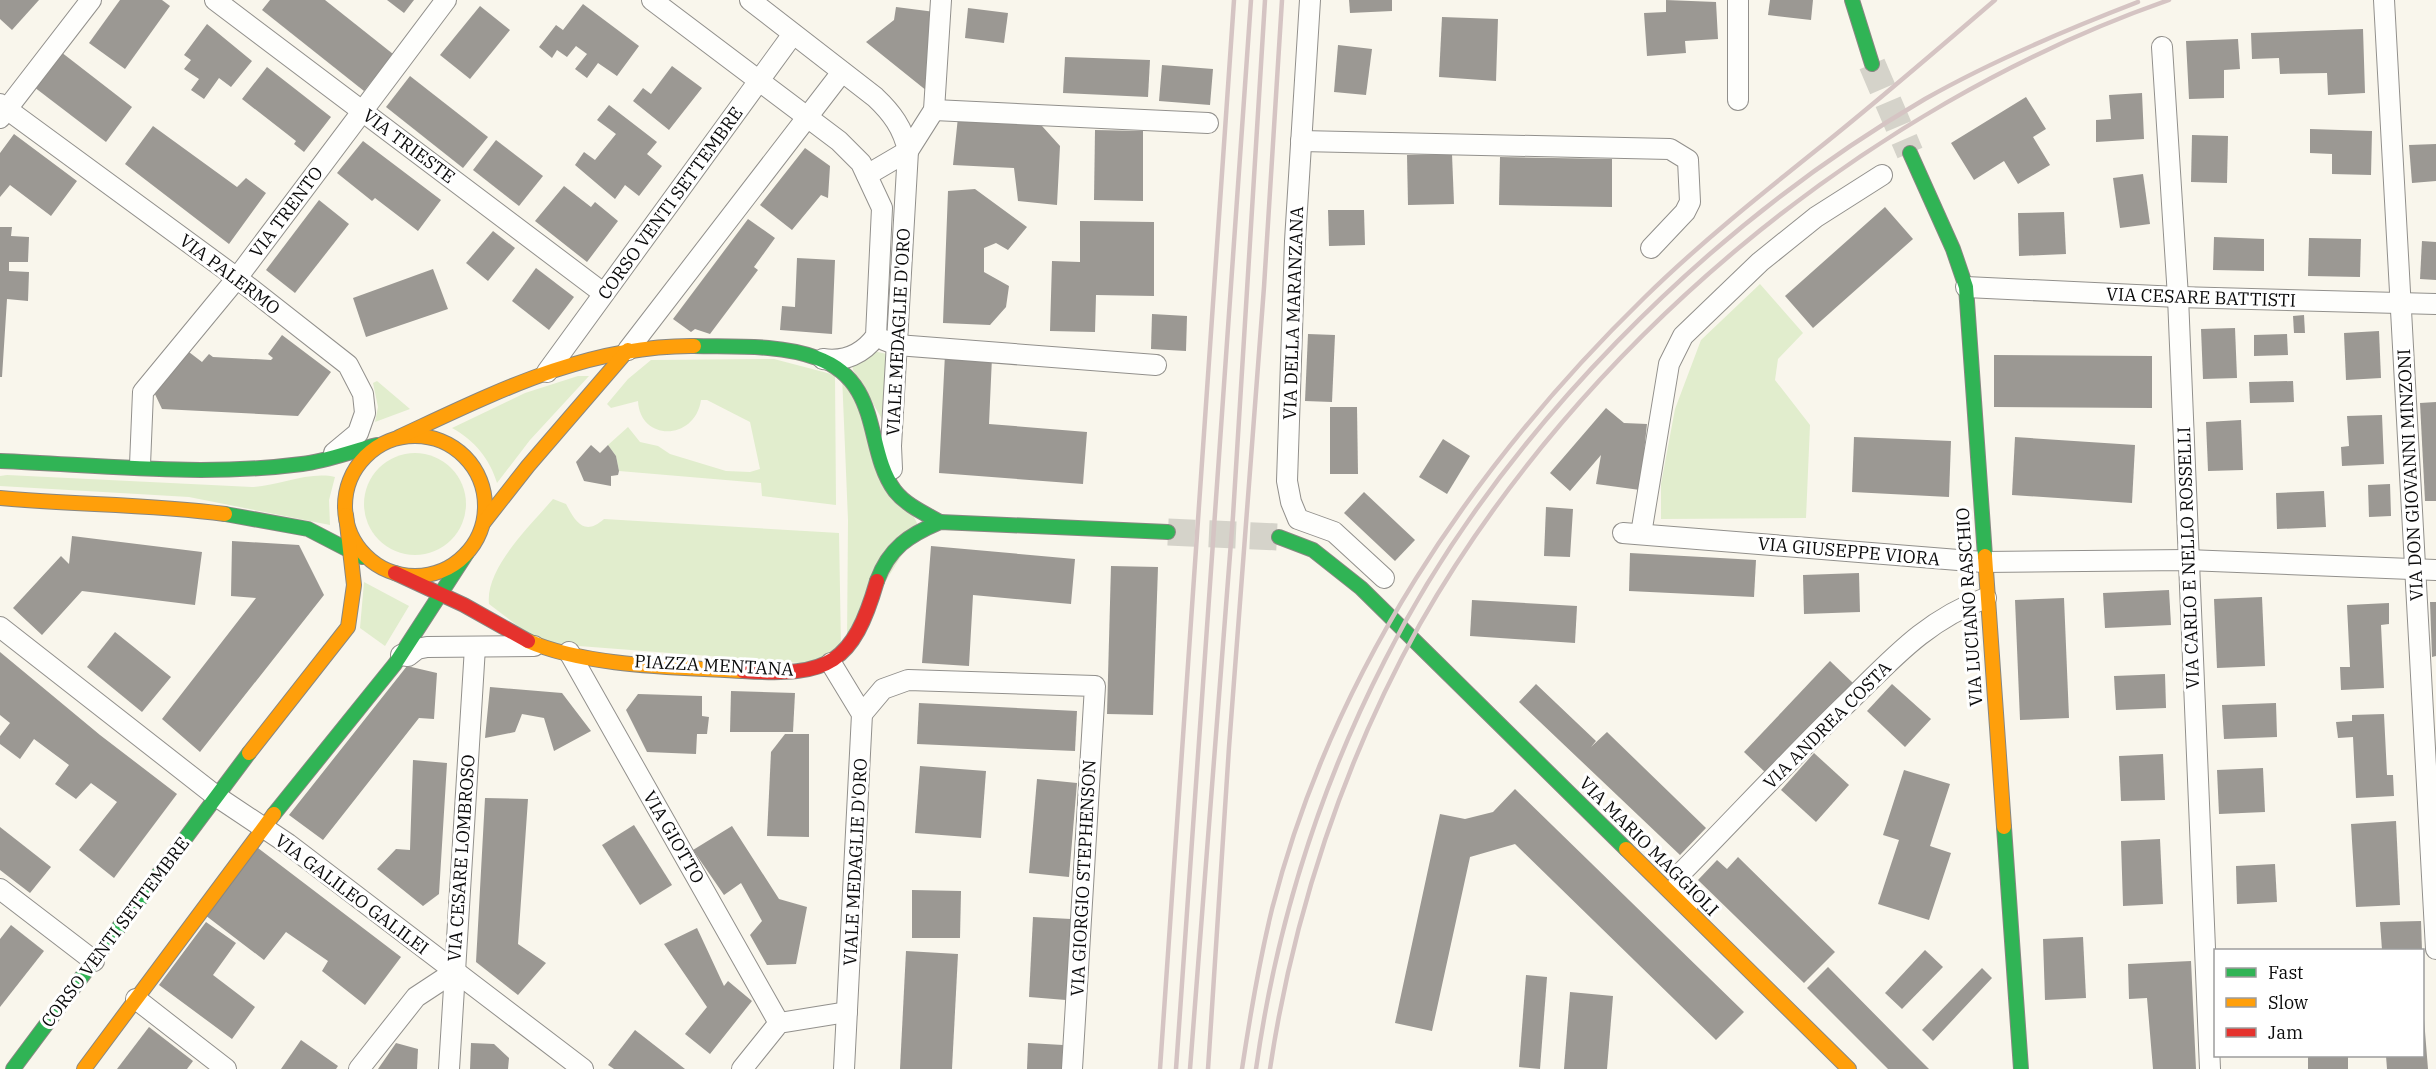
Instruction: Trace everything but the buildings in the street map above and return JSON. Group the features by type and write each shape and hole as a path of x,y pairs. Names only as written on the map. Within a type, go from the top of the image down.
{"street":[{"path":"2,110 91,0"},
{"name":"VIA TRIESTE","path":"215,0 603,293"},
{"name":"VIA TRENTO","path":"140,465 143,392 237,278 446,0"},
{"name":"VIALE MEDAGLIE D'ORO","path":"652,0 856,155 867,175 882,207 876,336 866,348 852,356 839,360 823,359"},
{"path":"750,0 875,97 892,114 902,131 908,151"},
{"path":"776,20 777,0"},
{"path":"867,175 908,151 934,110 941,0"},
{"name":"VIA DELLA MARANZANA","path":"1310,0 1301,141 1287,480 1291,502 1298,519 1334,532 1384,578"},
{"path":"1738,0 1738,100"},
{"path":"1852,0 1872,64"},
{"name":"VIA DON GIOVANNI MINZONI","path":"2384,0 2436,949"},
{"name":"CORSO VENTI SETTEMBRE","path":"547,372 793,34"},
{"name":"VIA CARLO E NELLO ROSSELLI","path":"2162,47 2178,297 2187,560 2210,1069"},
{"path":"84,1069 264,828 401,655 468,553 484,522 528,466 628,350 842,72"},
{"name":"VIA PALERMO","path":"2,110 237,278 348,365 363,394 365,413 358,433 342,448 304,464"},
{"path":"934,110 1208,123"},
{"path":"1301,141 1670,149 1688,160 1690,202 1685,212 1651,248"},
{"name":"VIALE MEDAGLIE D'ORO","path":"908,151 891,462 898,489 912,508"},
{"name":"VIA LUCIANO RASCHIO","path":"1910,153 1953,249 1966,287 1983,562 2021,1069"},
{"name":"VIA GIUSEPPE VIORA","path":"1881,175 1816,217 1760,261 1683,336 1669,364 1632,533 1983,562 2187,560 2436,570"},
{"name":"VIA CESARE BATTISTI","path":"1966,287 2178,297 2436,304"},
{"path":"876,336 897,345 1156,365"},
{"path":"0,461 195,469 304,464 381,444 547,372 628,350 719,347 797,352 823,359 841,372 859,393 872,421 878,454 890,485 912,508 940,522 1168,532"},
{"path":"399,437 431,437 449,444 465,456 481,480 485,500 484,522"},
{"path":"376,564 357,544 346,515 346,496 351,477 366,456 381,444"},
{"path":"0,498 63,504 183,508 243,516 308,529 351,553 395,573 417,576 451,567 468,553"},
{"name":"CORSO VENTI SETTEMBRE","path":"13,1069 216,796 348,627 355,596 346,515"},
{"path":"862,714 831,663 851,643 862,623 875,582 888,554 906,536 940,522"},
{"name":"VIA MARIO MAGGIOLI","path":"1279,537 1310,548 1335,565 1715,936 1838,1066"},
{"name":"PIAZZA MENTANA","path":"395,573 441,594 540,646"},
{"name":"VIA ANDREA COSTA","path":"1715,936 1681,892 1678,885 1683,872 1828,722 1919,634 1941,618 1986,598"},
{"path":"0,627 216,796 264,828"},
{"name":"PIAZZA MENTANA","path":"401,655 408,656 417,649 427,647 540,646 679,667 765,672 801,671 831,663"},
{"name":"VIA CESARE LOMBROSO","path":"449,1069 475,647"},
{"name":"VIA GIOTTO","path":"569,652 779,1023"},
{"name":"VIA GIORGIO STEPHENSON","path":"862,714 883,689 908,680 1095,686 1072,1069"},
{"name":"VIALE MEDAGLIE D'ORO","path":"844,1069 862,714"},
{"name":"VIA GALILEO GALILEI","path":"264,828 583,1069"},
{"path":"0,889 94,961"},
{"path":"359,1069 416,997 454,972"},
{"path":"136,999 226,1069"},
{"path":"742,1069 779,1023 848,1012"}],"green space":[{"path":"1760,284 1803,333 1778,359 1775,380 1810,425 1806,518 1661,519 1661,484 1675,409 1701,340"},
{"path":"873,351 887,354 885,424 853,370 852,363"},
{"path":"774,359 835,375 836,505 762,496 761,483 619,471 616,456 608,445 628,427 640,442 658,446 670,454 726,471 750,472 760,469 750,422 707,400 701,400 697,413 689,423 679,429 668,431 657,430 648,424 641,414 638,401 611,408 607,404 628,379 651,360"},
{"path":"842,375 919,527 847,644 848,520"},
{"path":"578,376 589,376 530,440 497,483 480,451 452,428 525,393"},
{"path":"377,381 410,409 375,422 378,407 373,383"},
{"path":"415,453 444,461 458,475 466,504 458,533 444,547 415,555 386,547 372,533 364,504 372,475 386,461"},
{"path":"0,476 252,487 304,477 335,477 329,500 330,525 189,497 0,486"},
{"path":"553,499 566,504 577,521 586,527 591,527 604,519 839,533 841,647 813,664 540,643 489,604 490,590 494,576 511,548"},
{"path":"364,582 409,606 385,646 360,628"}],"tunnel":[{"path":"1872,64 1910,153"},
{"path":"1168,532 1279,537"}],"railway":[{"path":"1160,1069 1234,0"},
{"path":"1176,1069 1251,0"},
{"path":"1190,1069 1233,516 1265,0"},
{"path":"1208,1069 1229,747 1264,287 1282,0"},
{"path":"1242,1069 1255,989 1272,909 1298,822 1331,738 1371,657 1416,578 1467,503 1522,431 1581,363 1644,298 1730,221 1864,112 1995,0"},
{"path":"1270,1069 1292,954 1308,896 1345,784 1368,729 1420,624 1485,521 1561,423 1647,331 1740,247 1840,170 1946,103 2056,46 2169,0"},
{"path":"1256,1069 1275,963 1288,911 1321,808 1362,708 1385,660 1432,576 1487,495 1549,417 1616,342 1689,273 1765,208 1844,150 1925,99 1976,72 2057,35 2138,2"}],"traffic: fast":[{"path":"1852,0 1872,64"},
{"path":"1910,153 1953,249 1966,287 1985,556"},
{"path":"694,346 788,350 817,358 838,369 853,383 863,400 885,474 895,491 910,505 940,522"},
{"path":"0,461 151,469 227,470 311,463 377,445"},
{"path":"225,514 308,529 362,557"},
{"path":"877,581 888,560 901,544 940,522 1168,532"},
{"path":"1279,537 1313,550 1361,588 1626,849"},
{"path":"274,814 395,664 467,553"},
{"path":"13,1069 249,753"},
{"path":"2004,827 2021,1069"}],"traffic: slow":[{"path":"399,437 506,389 579,363 654,348 694,346"},
{"path":"484,522 528,466 628,350"},
{"path":"415,436 442,441 465,456 480,479 485,506 480,533 465,556 442,571 415,576 388,571 365,556 350,533 345,506 350,479 365,456 388,441 415,436"},
{"path":"0,498 169,508 225,514"},
{"path":"249,753 348,627 354,585 346,515"},
{"path":"1985,556 2004,827"},
{"path":"528,641 552,650 605,661 662,667 743,671"},
{"path":"84,1069 274,814"},
{"path":"1626,849 1849,1069"}],"traffic: jam":[{"path":"395,573 464,605 528,641"},
{"path":"743,671 797,671 817,667 833,659 847,648 858,631 877,581"}]}
